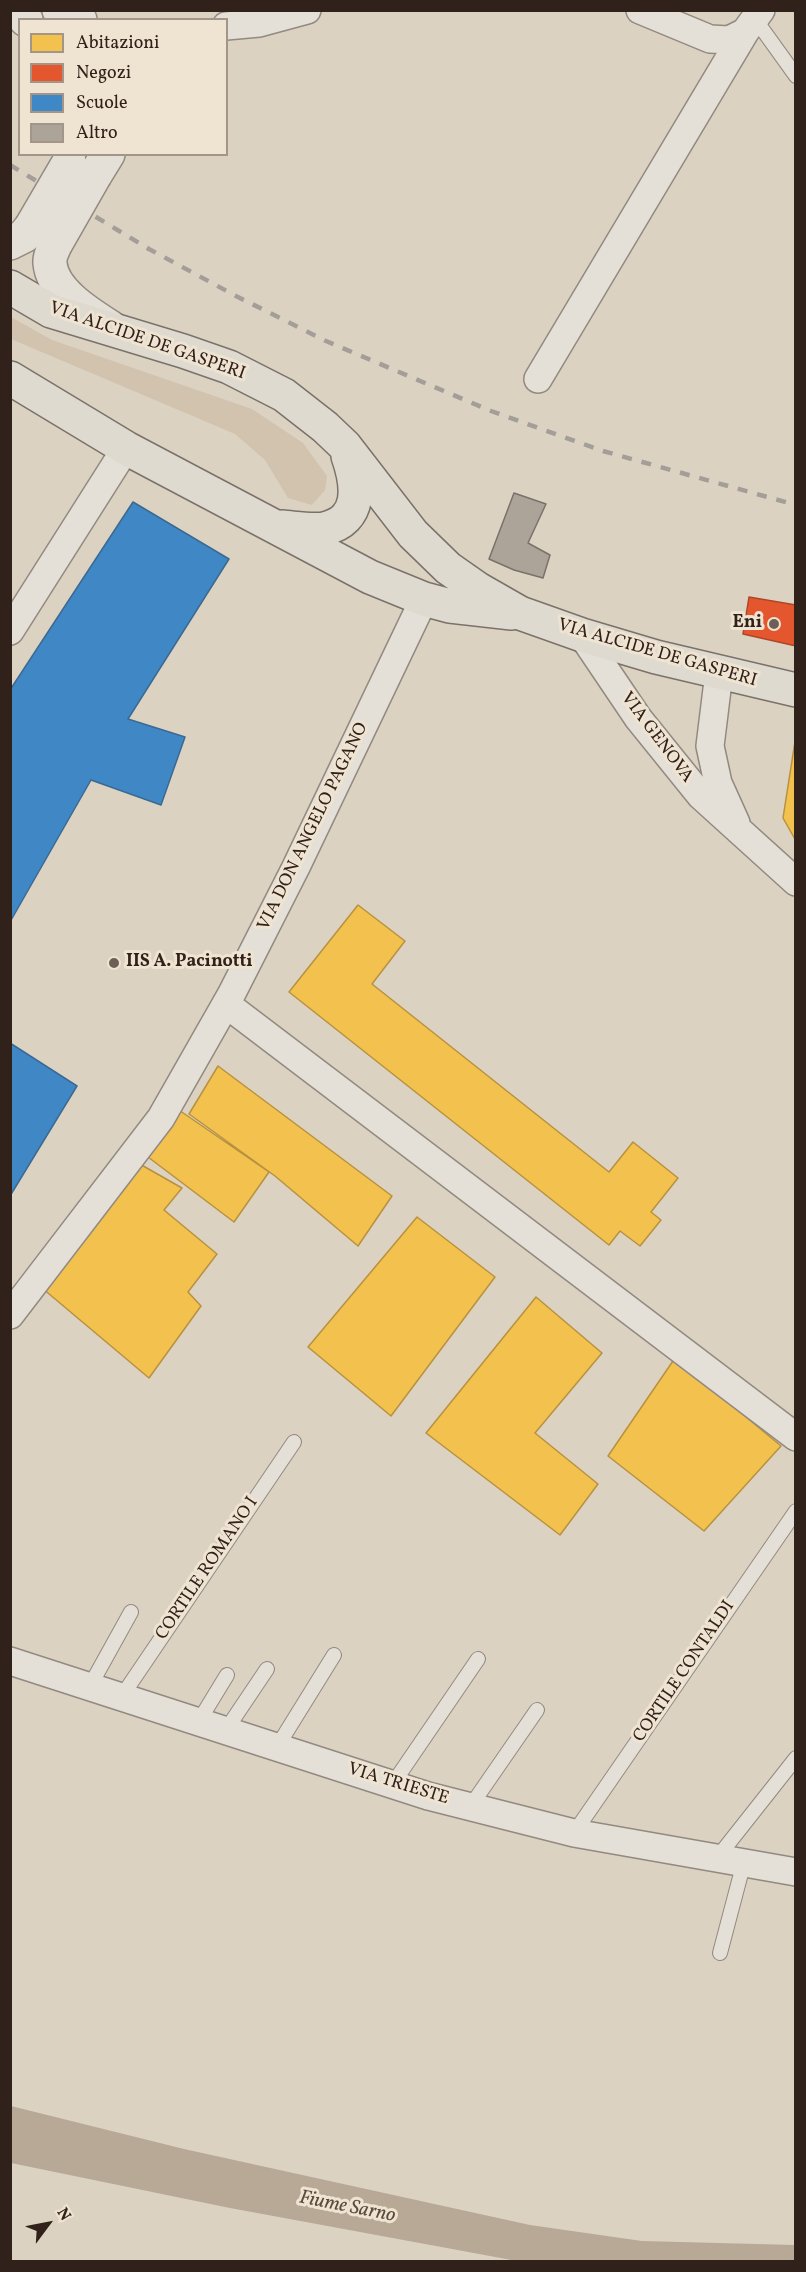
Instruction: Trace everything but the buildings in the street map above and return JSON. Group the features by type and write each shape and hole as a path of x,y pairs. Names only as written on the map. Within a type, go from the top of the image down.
{"main road":[{"name":"VIA ALCIDE DE GASPERI","path":"10,287 51,311 183,351 230,368 284,395 345,446 412,534 448,568 520,614 582,635 719,674 795,690"},
{"name":"VIA ALCIDE DE GASPERI","path":"10,378 126,448 370,577 424,599 470,610 520,614"},
{"path":"270,526 323,529 336,525 347,515 357,493 355,475 345,446"}],"street":[{"path":"59,10 76,18"},
{"path":"228,26 259,22 307,10"},
{"path":"640,10 710,39 729,40 754,21"},
{"path":"538,379 754,21"},
{"path":"228,39 259,22"},
{"path":"86,162 32,238 50,262 53,274 63,290 90,314 119,333"},
{"path":"10,631 126,448"},
{"name":"VIA DON ANGELO PAGANO","path":"10,1315 160,1118 226,1004 347,764 424,599"},
{"name":"VIA GENOVA","path":"582,635 638,718 701,796 795,882"},
{"name":"VIA GENOVA","path":"719,674 710,746 718,783 740,832"},
{"path":"226,1004 795,1437"},
{"name":"VIA TRIESTE","path":"10,1661 392,1785 470,1807 574,1833 795,1872"}],"lane":[{"path":"754,21 795,76"},
{"name":"CORTILE ROMANO I","path":"122,1696 294,1442"},
{"name":"CORTILE CONTALDI","path":"574,1833 795,1511"},
{"path":"90,1686 131,1612"},
{"path":"277,1746 334,1656"},
{"path":"392,1785 478,1659"},
{"path":"226,1730 267,1669"},
{"path":"199,1721 227,1674"},
{"path":"470,1807 537,1710"},
{"path":"717,1858 795,1758"},
{"path":"720,1953 744,1862"}],"shaded area":[{"path":"11,317 52,340 252,409 303,443 327,476 325,490 312,505 288,498 265,460 235,434 11,339"}],"water":[{"name":"Fiume Sarno","path":"11,2106 184,2149 530,2225 642,2241 795,2245 795,2261 517,2261 230,2208 11,2163"}],"railway":[{"path":"10,165 149,249 326,341 491,411 603,451 796,505"}],"place":[{"name":"Eni","path":"774,624"},
{"name":"IIS A. Pacinotti","path":"114,963"}]}
